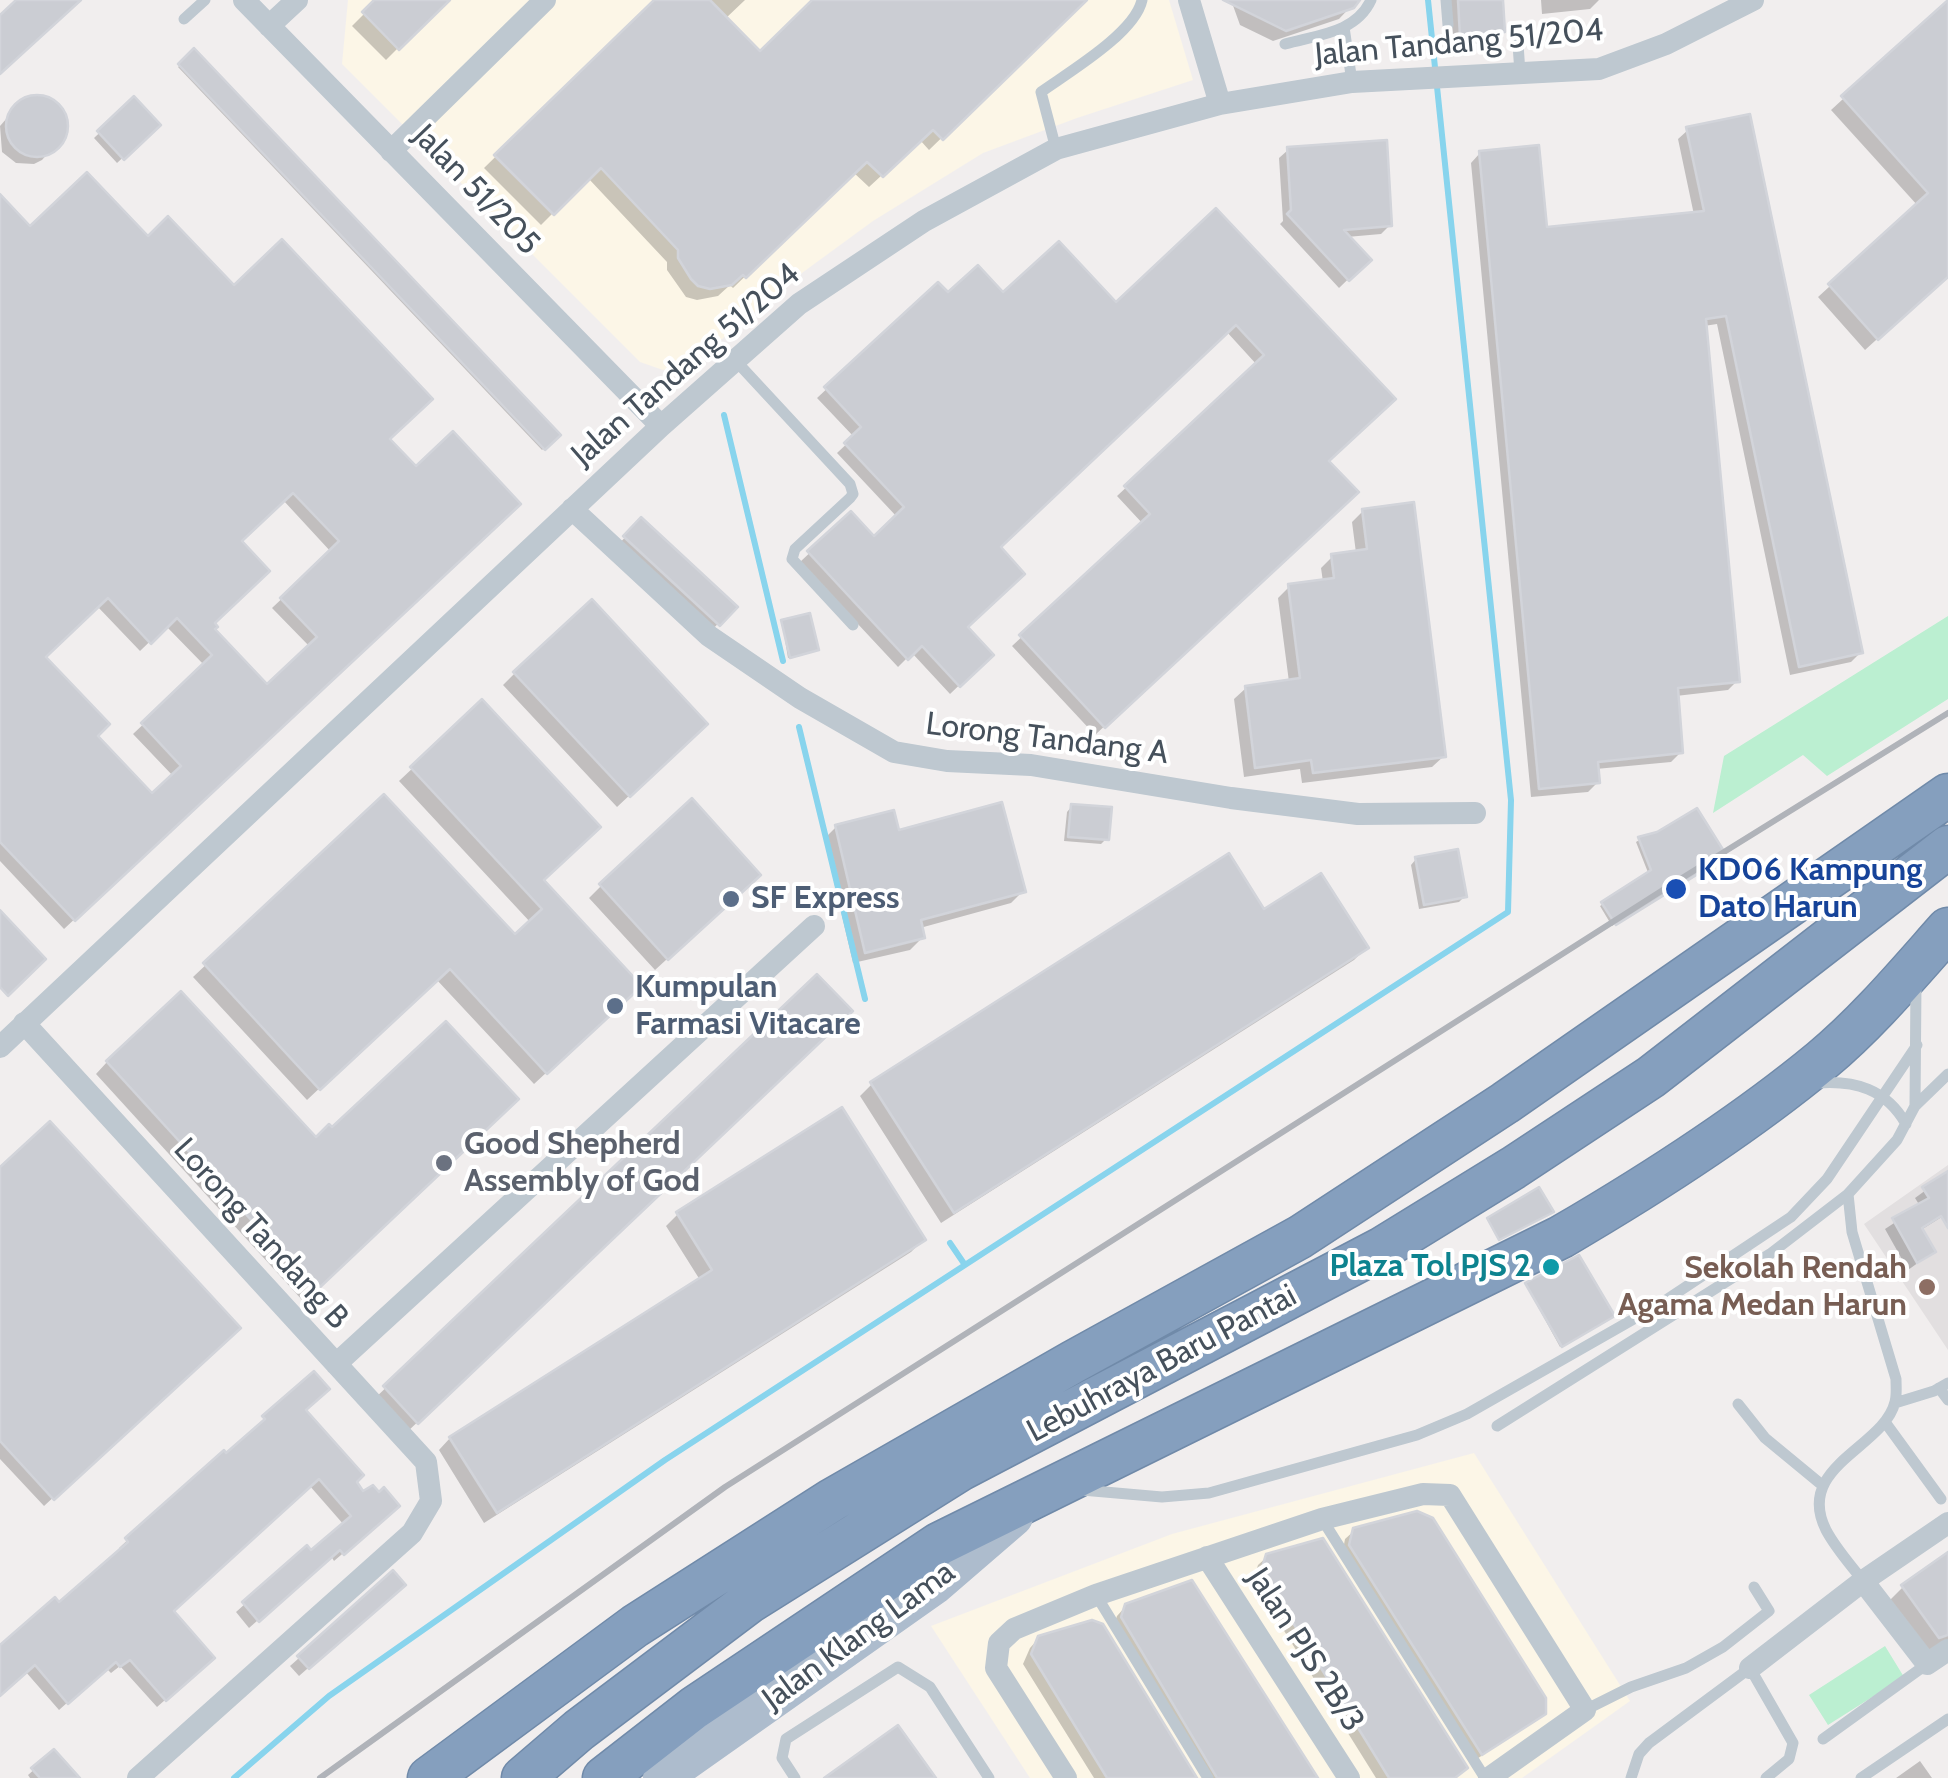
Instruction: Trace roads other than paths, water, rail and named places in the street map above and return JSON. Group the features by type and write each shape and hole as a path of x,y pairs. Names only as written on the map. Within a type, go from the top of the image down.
{"highway":[{"path":"429,1778 636,1626 832,1500 1300,1237 1505,1103 1948,795"},
{"name":"Lebuhraya Baru Pantai","path":"523,1778 579,1730 749,1602 960,1469 1383,1248 1514,1168 1651,1077 1948,847"},
{"name":"Lebuhraya Baru Pantai","path":"604,1778 694,1708 939,1544 1561,1237 1636,1191 1823,1059 1948,928"},
{"path":"550,1778 676,1678 860,1557 926,1524 1050,1486"},
{"path":"492,1778 832,1500"}],"main road":[{"name":"Jalan Klang Lama","path":"662,1778 934,1586 1050,1486"}],"street":[{"name":"Jalan 51/205","path":"244,0 661,426"},
{"path":"269,26 297,0"},
{"path":"1189,0 1220,104"},
{"name":"Jalan Tandang 51/204","path":"0,1047 661,426 798,304 908,231 1056,149 1220,104 1352,82 1599,68 1666,44 1753,0"},
{"path":"391,151 544,1"},
{"name":"Lorong Tandang A","path":"572,510 710,636 800,698 894,752 948,761 1032,765 1358,814 1475,813"},
{"name":"Lorong Tandang B","path":"24,1022 336,1364 814,926"},
{"path":"138,1778 412,1533 431,1500 426,1462 336,1364"},
{"path":"1066,1778 996,1668 1000,1643 1014,1629 1096,1595 1322,1519 1423,1494 1450,1495 1585,1710 1487,1778"},
{"path":"1750,1668 1863,1581 1948,1523"},
{"name":"Jalan PJS 2B/3","path":"1207,1557 1349,1778"},
{"path":"1863,1581 1928,1664 1948,1650"}],"lane":[{"path":"184,19 205,0"},
{"path":"1056,149 1042,92 1116,37 1140,9 1142,0"},
{"path":"1285,44 1344,27 1363,16 1371,0"},
{"path":"1446,0 1448,24"},
{"path":"1344,27 1352,82"},
{"path":"1518,44 1520,73"},
{"path":"735,360 850,484 850,498 795,549 792,559 853,625"},
{"path":"1915,1106 1916,965"},
{"path":"1050,1486 1162,1497 1209,1493 1417,1434 1467,1414 1660,1304 1791,1217 1828,1179 1917,1045"},
{"path":"1498,1426 1770,1254 1848,1194 1878,1163 1915,1106 1948,1074"},
{"path":"1787,1086 1846,1080 1883,1097 1898,1109 1906,1124"},
{"path":"1848,1194 1852,1232 1896,1378 1896,1402 1885,1422 1822,1485 1820,1514 1825,1528 1863,1581"},
{"path":"1896,1402 1944,1385 1948,1400"},
{"path":"1738,1404 1765,1438 1822,1485"},
{"path":"1885,1422 1941,1499"},
{"path":"1322,1519 1487,1778"},
{"path":"1585,1710 1631,1687 1686,1668 1723,1647 1769,1611 1754,1588"},
{"path":"1096,1595 1208,1778"},
{"path":"1823,1739 1928,1664"},
{"path":"795,1778 782,1758 786,1739 898,1667 930,1687 990,1778"},
{"path":"1631,1778 1639,1754 1649,1742 1750,1668 1792,1743 1789,1759 1766,1778"},
{"path":"1861,1778 1947,1722"}],"waterway":[{"path":"234,1778 329,1696 665,1460 1508,912 1511,800 1428,0"},
{"path":"724,415 783,661"},
{"path":"799,727 865,999"},
{"path":"950,1243 965,1265"}],"railway":[{"path":"320,1778 725,1487 1948,713"}],"place":[{"name":"KD06 Kampung Dato Harun","path":"1676,889"},
{"name":"SF Express","path":"731,899"},
{"name":"Kumpulan Farmasi Vitacare","path":"615,1006"},
{"name":"Good Shepherd Assembly of God","path":"444,1163"},
{"name":"Plaza Tol PJS 2","path":"1551,1267"},
{"name":"Sekolah Rendah Agama Medan Harun","path":"1927,1287"}]}
